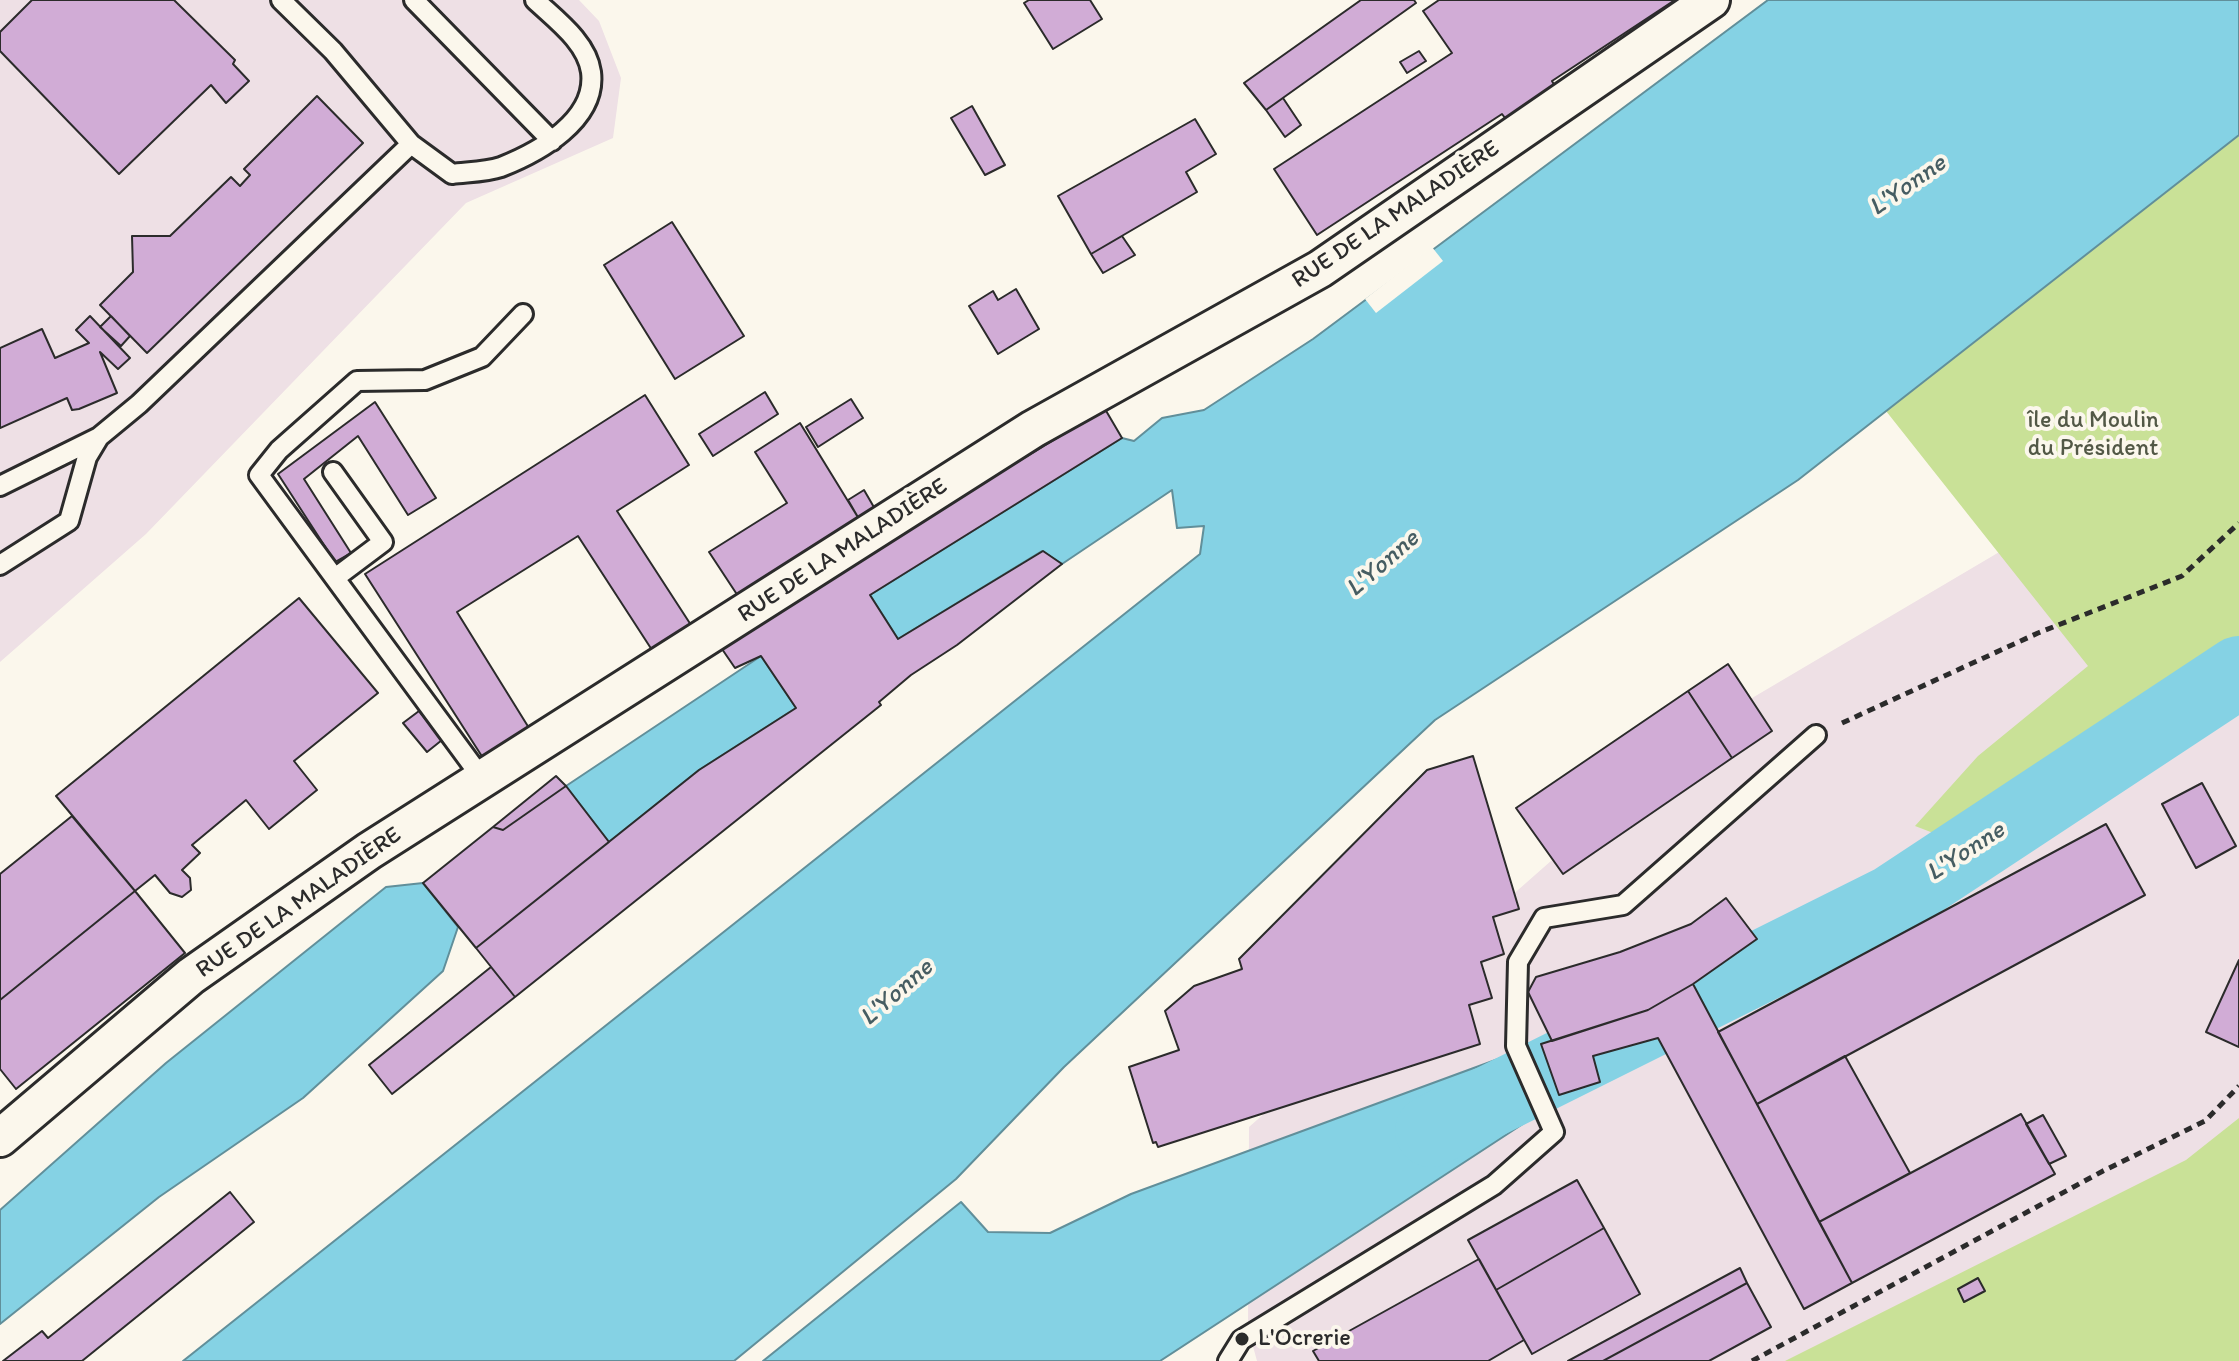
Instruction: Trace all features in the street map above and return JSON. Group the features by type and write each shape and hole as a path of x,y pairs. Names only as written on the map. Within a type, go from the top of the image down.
{"street":[{"name":"RUE DE LA MALADIÈRE","path":"0,1138 191,976 369,851 484,781 1033,429 1340,256 1711,0"}],"lane":[{"path":"281,0 333,51 411,144 452,174 499,168 552,141 584,110 591,71 575,38 535,0"},
{"path":"414,0 552,141"},
{"path":"0,486 99,437 139,404 411,144"},
{"path":"484,781 259,475 279,450 357,381 425,380 482,357 523,314"},
{"path":"0,565 69,521 87,457 99,437"},
{"path":"333,472 383,542 335,578"},
{"path":"1228,1361 1241,1340 1494,1185 1554,1132 1516,1046 1518,962 1544,918 1623,905 1816,735"}],"path":[{"path":"1816,735 2038,633 2182,576 2239,523"},
{"path":"1752,1361 2103,1171 2205,1121 2239,1086"}],"shaded area":[{"path":"0,0 579,0 599,21 621,78 613,138 466,203 146,534 0,662"},
{"path":"2239,452 2239,1361 1257,1361 1248,1328 1249,1127 1703,727 2067,512"}],"green space":[{"name":"île du Moulin du Président","path":"2239,135 2239,655 2056,783 1957,842 1915,826 1978,756 2088,666 1886,411"},
{"path":"2239,1118 2239,1361 1785,1361 2186,1160"}],"water":[{"path":"1768,0 2239,0 2239,135 1798,480 1435,720 1064,1067 956,1179 734,1361 183,1361 1200,554 1204,526 1177,528 1172,490 1062,564 1042,551 898,639 870,595 1122,438 1134,441 1162,418 1204,410 1313,339"},
{"path":"761,656 796,708 699,770 609,842 566,786"},
{"path":"423,883 458,927 443,971 303,1098 159,1197 0,1324 0,1210 166,1063 386,887"},
{"path":"1509,1055 1532,1118 1160,1361 763,1361 961,1202 988,1232 1050,1233 1131,1194"}],"pier":[{"path":"1432,247 1443,261 1376,313 1365,299"}],"building":[{"path":"32,0 174,0 235,60 233,64 249,81 226,103 211,85 119,174 0,51 0,32"},
{"path":"1029,0 1090,0 1102,19 1053,49 1024,3"},
{"path":"1361,0 1414,0 1416,3 1266,110 1244,83"},
{"path":"1439,0 1675,0 1552,81 1556,88 1508,122 1502,114 1317,235 1274,169 1452,53 1423,11"},
{"path":"1419,51 1426,61 1407,73 1400,62"},
{"path":"317,96 363,143 147,353 100,305 133,272 132,236 170,236 231,177 240,186 250,175 244,169"},
{"path":"1283,98 1301,125 1285,137 1266,110"},
{"path":"972,106 1005,165 985,175 951,118"},
{"path":"1195,119 1216,154 1186,172 1197,192 1091,254 1058,196"},
{"path":"672,222 744,336 675,379 604,265"},
{"path":"1122,236 1135,255 1103,273 1091,254"},
{"path":"1016,289 1039,329 998,354 969,306 993,291 998,300"},
{"path":"90,316 130,358 118,369 100,352 117,393 72,410 67,398 0,428 0,348 42,329 55,358 89,343 76,330"},
{"path":"111,316 130,336 121,346 100,327"},
{"path":"765,392 778,414 713,456 699,434"},
{"path":"645,395 689,465 617,511 691,625 652,650 578,536 457,612 529,728 483,758 365,574"},
{"path":"851,399 863,418 818,447 806,427"},
{"path":"375,402 436,498 408,515 358,436 304,479 351,553 335,562 278,474"},
{"path":"1105,409 1122,438 870,595 898,639 1043,551 1062,564 957,645 911,675 879,702 881,705 515,997 476,948 699,770 796,708 761,656 735,668 722,649 918,522"},
{"path":"800,423 859,519 738,596 709,552 787,503 755,452"},
{"path":"864,490 875,509 859,519 848,500"},
{"path":"299,598 378,693 294,761 317,790 269,829 246,800 192,845 200,853 182,870 190,878 191,890 182,897 170,893 155,875 135,891 56,796"},
{"path":"1728,664 1772,731 1732,758 1688,691"},
{"path":"1688,691 1732,758 1563,874 1516,808"},
{"path":"419,711 442,740 427,752 403,723"},
{"path":"1473,756 1519,909 1493,917 1504,954 1481,962 1492,998 1469,1005 1480,1044 1158,1147 1156,1142 1153,1143 1129,1067 1179,1050 1165,1011 1194,986 1242,969 1239,959 1427,770"},
{"path":"556,776 566,786 503,830 493,827"},
{"path":"2202,783 2236,846 2196,868 2162,804"},
{"path":"566,786 609,842 476,948 423,883 493,827 503,830"},
{"path":"72,816 135,891 0,1000 0,874"},
{"path":"2106,824 2145,895 1757,1104 1718,1032"},
{"path":"135,891 185,953 16,1089 0,1069 0,1000"},
{"path":"1726,898 1757,939 1693,984 1648,1010 1552,1041 1528,992 1536,977 1620,952 1691,924"},
{"path":"2239,960 2239,1047 2206,1032"},
{"path":"491,967 515,997 392,1094 369,1065"},
{"path":"1693,984 1852,1283 1804,1309 1658,1038 1593,1056 1600,1082 1559,1095 1541,1044 1648,1010"},
{"path":"1845,1056 1910,1173 1819,1222 1757,1104"},
{"path":"2021,1114 2055,1174 1852,1283 1819,1222"},
{"path":"2043,1115 2066,1156 2049,1164 2026,1124"},
{"path":"1577,1180 1604,1228 1496,1290 1468,1240"},
{"path":"230,1192 254,1222 82,1361 3,1361 42,1331 48,1338"},
{"path":"1604,1228 1640,1294 1532,1354 1496,1290"},
{"path":"1479,1259 1524,1340 1488,1361 1319,1361 1313,1351"},
{"path":"1740,1268 1747,1283 1603,1361 1568,1361"},
{"path":"1978,1278 1985,1291 1964,1302 1958,1289"},
{"path":"1747,1283 1771,1327 1709,1361 1603,1361"}],"waterway":[{"name":"L'Yonne","path":"1431,1131 1892,901 2239,672"}],"place":[{"name":"L'Ocrerie","path":"1242,1339"}]}
